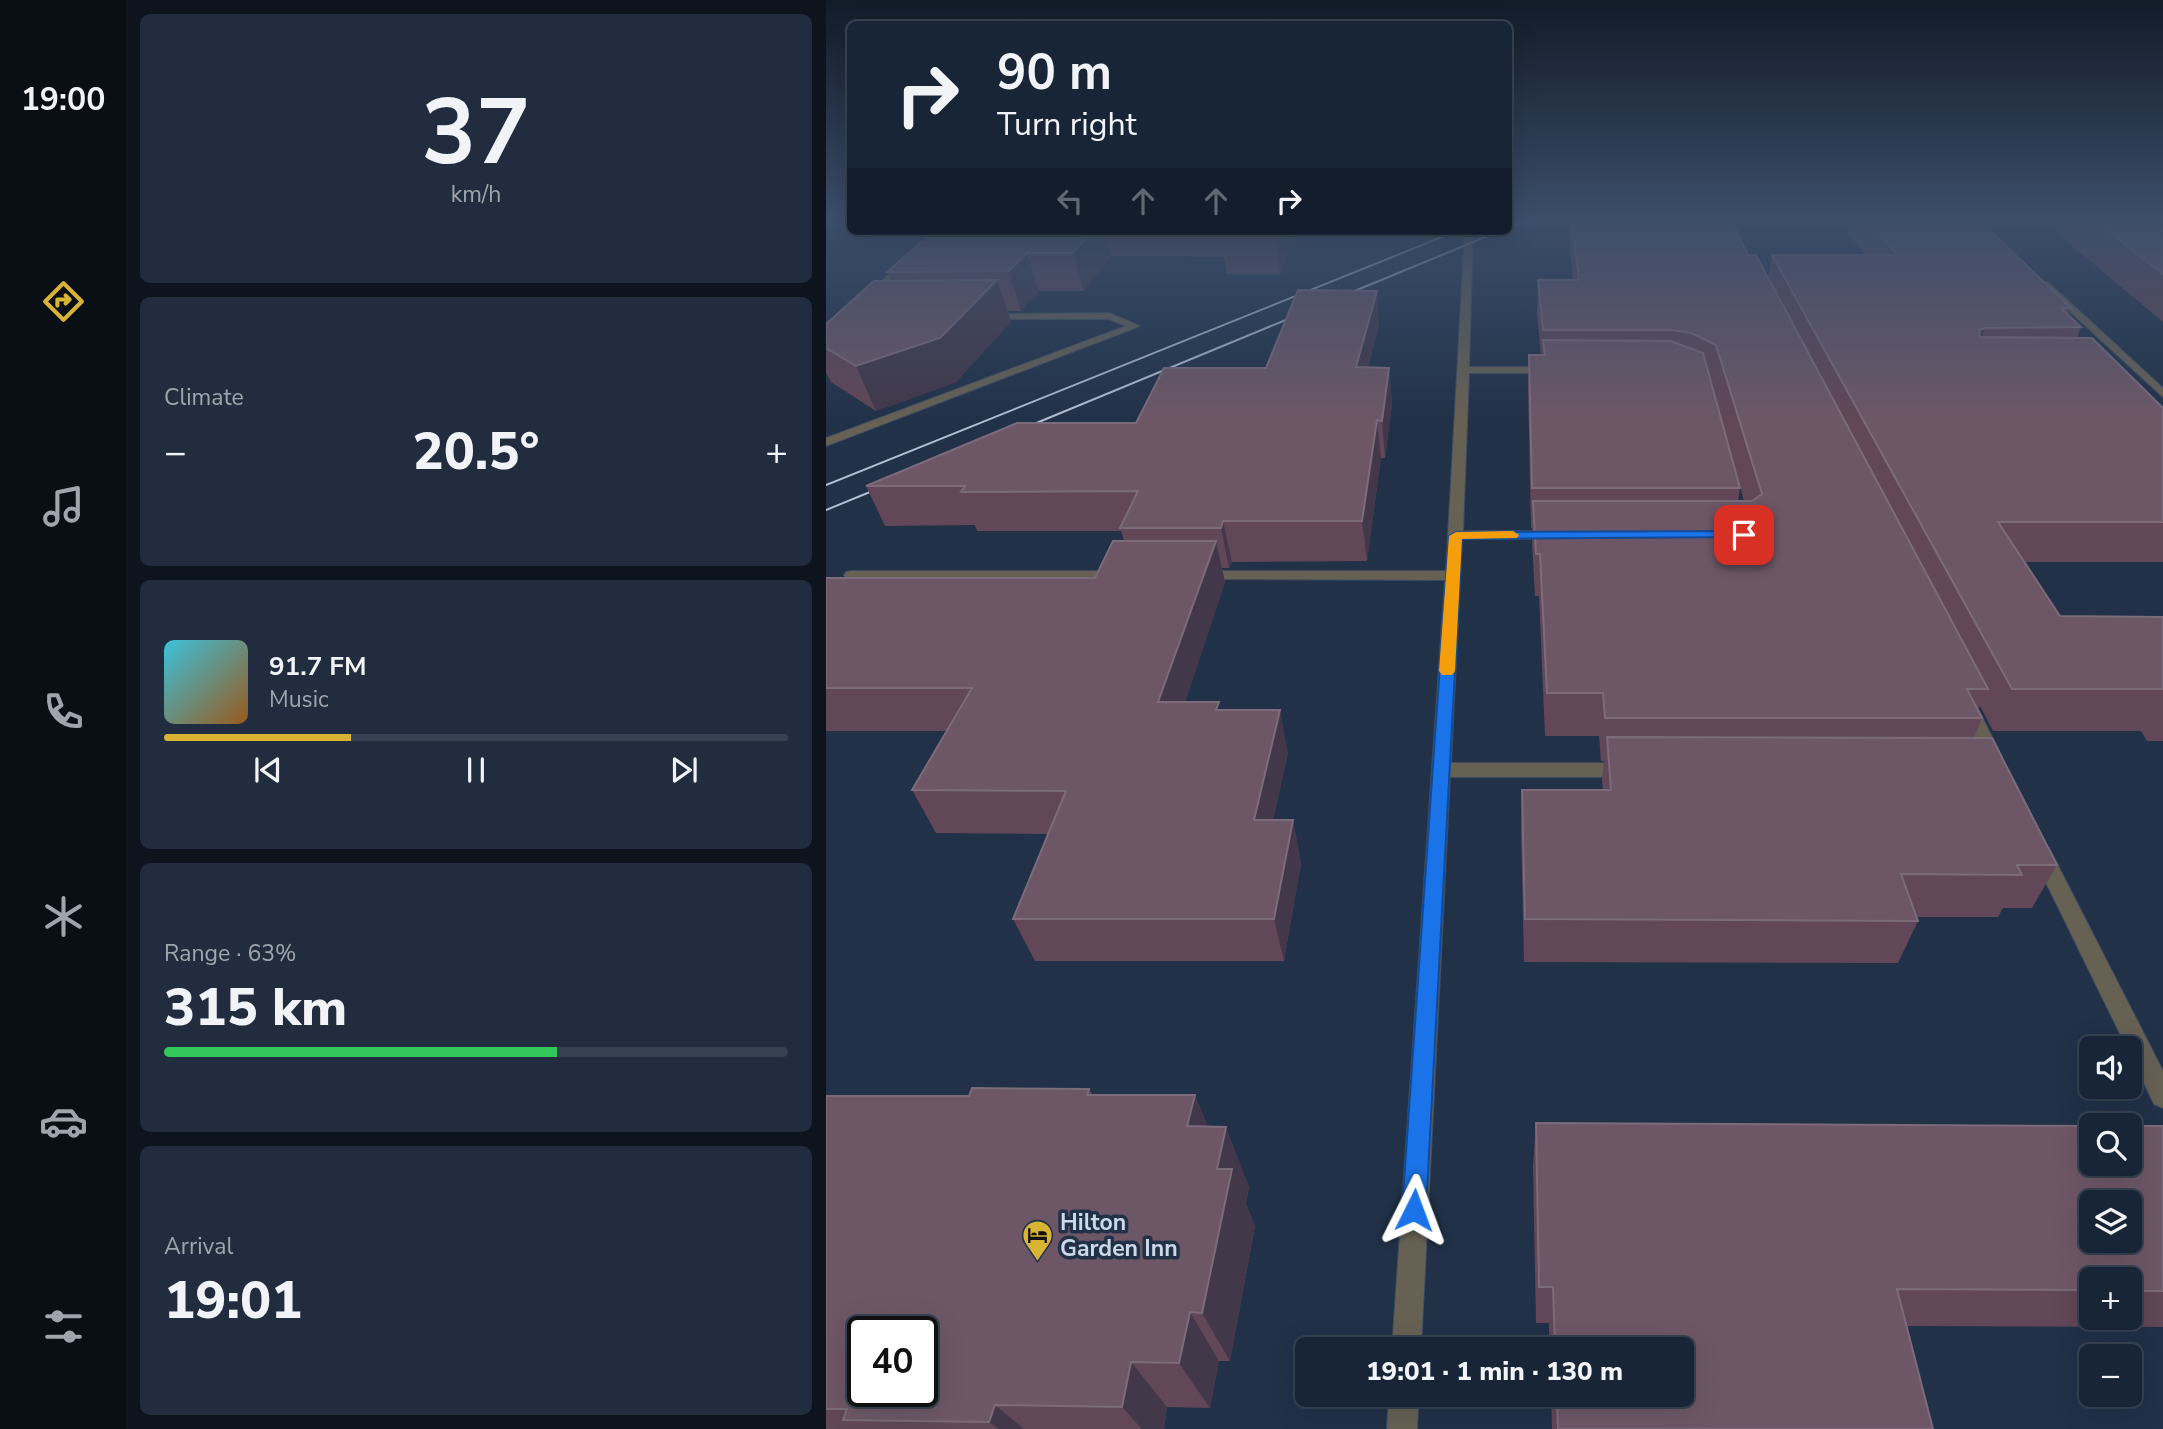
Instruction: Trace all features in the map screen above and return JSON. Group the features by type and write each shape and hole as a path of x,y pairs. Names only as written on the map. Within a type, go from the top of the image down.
{"street":[{"path":"856,308 879,288"},
{"path":"1407,1337 1456,536 1467,288"},
{"path":"2049,288 2163,394"},
{"path":"826,442 1135,326 1108,316 970,317"},
{"path":"2112,368 2135,367"},
{"path":"1464,370 1562,370"},
{"path":"1456,536 1567,535"},
{"path":"851,575 1142,575"},
{"path":"1183,575 1453,576"},
{"path":"1963,696 2000,771 1987,771"},
{"path":"1441,770 1641,770"},
{"path":"2032,834 2163,1096"},
{"path":"1402,1429 1403,1407"}],"building":[{"path":"867,288 989,288 940,338 856,366 826,348 826,324"},
{"path":"1539,288 1773,288 1988,689 1967,689 1982,718 1605,718 1603,693 1547,693 1540,554 1536,554 1533,501 1752,501 1762,494 1716,345 1691,333 1672,330 1543,330"},
{"path":"1790,288 2050,288 2071,308 2061,308 2081,327 1985,328 1979,330 1980,337 2092,338 2163,408 2163,522 1998,522 2060,616 2163,617 2163,689 2012,689"},
{"path":"1298,290 1377,291 1356,367 1389,368 1382,421 1377,420 1362,521 1223,521 1221,528 1120,528 1138,491 961,492 965,486 866,486 1017,423 1136,423 1164,368 1266,368"},
{"path":"1543,340 1671,341 1703,353 1740,488 1532,488 1529,355 1545,355"},
{"path":"1113,541 1216,541 1158,702 1219,702 1216,710 1280,710 1254,820 1293,820 1274,919 1013,919 1066,791 912,790 972,688 826,688 826,578 1095,578"},
{"path":"1607,737 1992,738 2057,865 2017,865 2022,875 1901,874 1918,921 1525,919 1522,790 1611,790"},
{"name":"Hilton Garden Inn","path":"972,1088 1089,1089 1087,1095 1195,1095 1187,1126 1226,1127 1217,1169 1232,1169 1202,1313 1190,1312 1179,1363 1131,1362 1122,1407 995,1405 989,1422 843,1420 847,1409 826,1409 826,1096 969,1096"},
{"path":"1536,1123 2079,1126 2079,1176 2142,1176 2142,1126 2163,1126 2163,1291 2142,1291 2142,1267 2079,1267 2079,1290 1897,1289 1933,1429 1558,1429 1557,1407 1694,1407 1694,1337 1555,1337 1553,1287 1539,1287"}],"tram line":[{"path":"826,485 1316,288"},
{"path":"1340,297 1363,288"},
{"path":"1017,431 1305,312"},
{"path":"826,510 887,485"}],"slow traffic":[{"path":"1447,671 1456,536 1513,535"}],"place":[{"name":"Hilton Garden Inn","path":"1037,1262"}],"route":[{"path":"1414,1210 1456,536 1744,535"}]}
